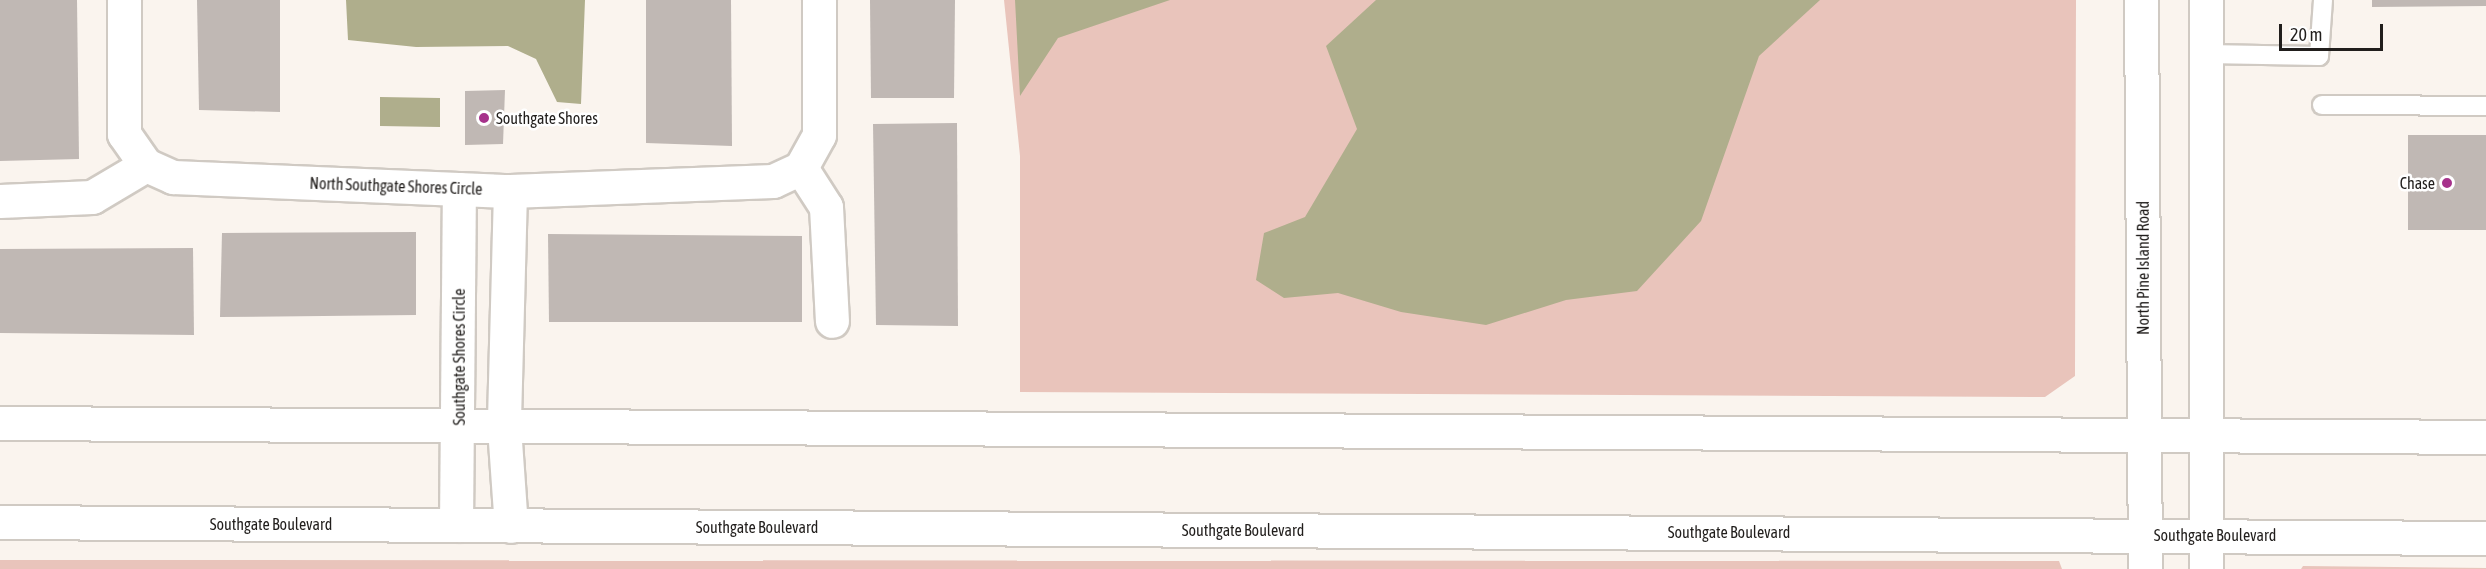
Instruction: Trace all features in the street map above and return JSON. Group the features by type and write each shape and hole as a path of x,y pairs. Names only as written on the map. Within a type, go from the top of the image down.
{"main road":[{"path":"0,201 92,197 146,165 124,134 124,0"},
{"path":"819,0 819,135 801,168 826,207 832,321"},
{"name":"North Pine Island Road","path":"2141,0 2145,569"},
{"path":"2206,0 2208,435 2206,569"},
{"name":"North Southgate Shores Circle","path":"146,165 173,177 510,191 773,181 801,168"},
{"name":"Southgate Shores Circle","path":"456,525 460,426 459,189"},
{"path":"510,191 504,427 511,526"},
{"path":"0,423 2486,436"},
{"name":"Southgate Boulevard","path":"0,522 2486,538"}],"lane":[{"path":"2206,54 2319,56 2323,0"},
{"path":"2322,105 2486,106"}],"shaded area":[{"path":"346,0 585,0 581,104 557,102 536,59 508,46 416,47 348,40"},
{"path":"1004,0 2076,0 2075,376 2045,397 1020,392 1020,156"},
{"path":"1015,0 1170,0 1058,38 1020,96"},
{"path":"1376,0 1820,0 1759,56 1701,221 1637,291 1566,300 1486,325 1401,312 1338,293 1284,298 1256,280 1264,233 1305,217 1357,129 1326,46"},
{"path":"380,97 440,98 440,127 380,126"},
{"path":"0,560 2059,561 2062,569 0,569"},
{"path":"2303,566 2486,568 2486,569 2301,569"}],"building":[{"path":"0,0 77,0 79,159 0,161"},
{"path":"197,0 280,0 280,112 199,110"},
{"path":"646,0 731,0 732,146 646,143"},
{"path":"870,0 955,0 954,98 871,98"},
{"path":"2372,0 2486,0 2486,6 2372,7"},
{"name":"Southgate Shores","path":"505,90 503,144 465,145 465,91"},
{"path":"957,123 958,326 876,325 873,124"},
{"name":"Chase","path":"2408,135 2486,135 2486,230 2408,230"},
{"path":"416,232 416,315 220,317 222,233"},
{"path":"548,234 802,236 802,322 549,322"},
{"path":"193,248 194,335 0,333 0,249"}],"place":[{"name":"Southgate Shores","path":"484,118"},
{"name":"Chase","path":"2447,183"}]}
